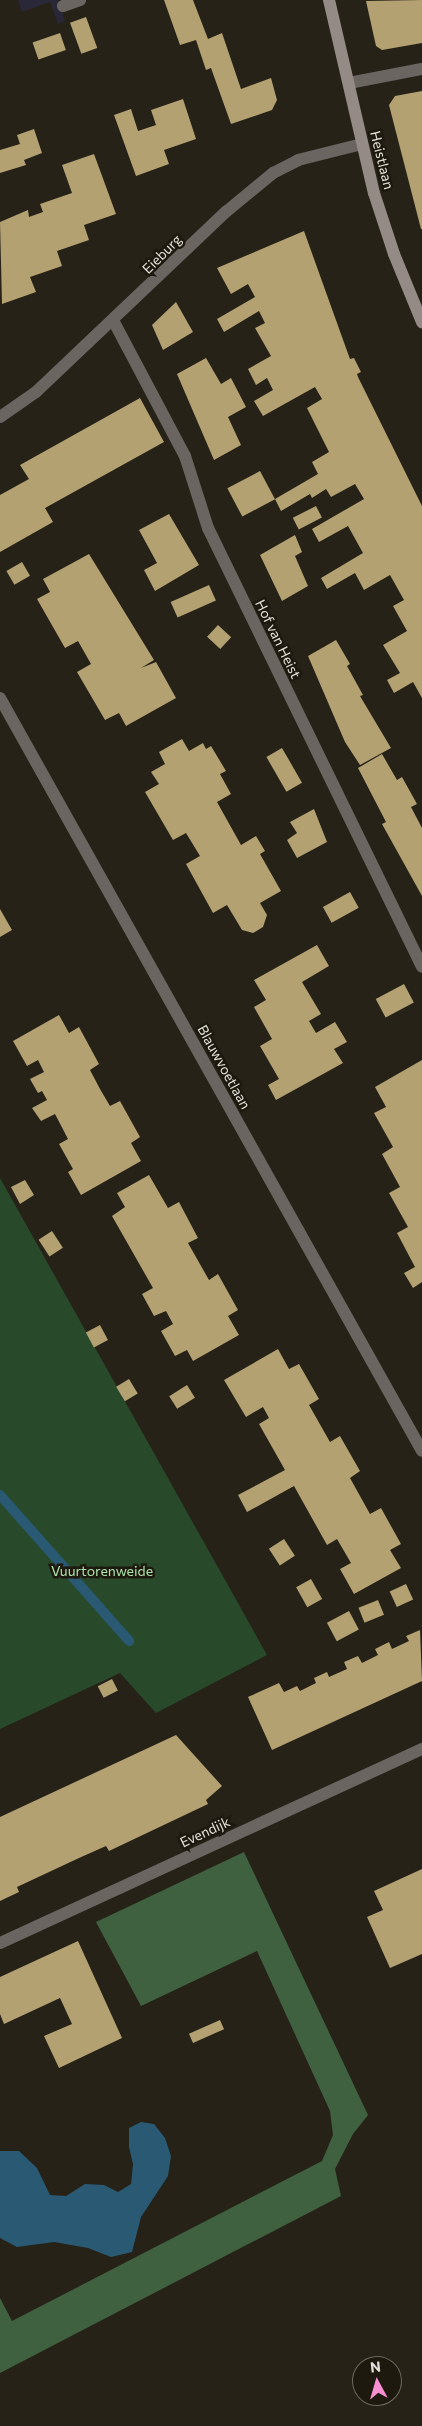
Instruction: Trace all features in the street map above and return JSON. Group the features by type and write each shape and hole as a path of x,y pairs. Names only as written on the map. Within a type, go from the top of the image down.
{"main road":[{"name":"Heistlaan","path":"329,0 362,144 394,254 422,322"}],"street":[{"path":"63,6 80,0"},
{"path":"349,83 422,69"},
{"name":"Eieburg","path":"0,417 36,392 114,322 227,211 273,174 298,160 362,144"},
{"name":"Hof van Heist","path":"114,322 185,456 208,528 422,967"},
{"name":"Blauwvoetlaan","path":"0,698 422,1451"},
{"name":"Evendijk","path":"0,1943 422,1749"}],"shaded area":[{"path":"18,0 58,0 65,21 58,24 50,2 22,12"}],"green space":[{"name":"Vuurtorenweide","path":"0,1178 267,1655 156,1713 120,1673 0,1729"},
{"path":"244,1852 368,2115 353,2134 335,2169 341,2196 0,2373 0,2298 12,2321 322,2161 333,2135 330,2111 257,1951 141,2006 96,1922"}],"water":[{"path":"141,2122 154,2124 165,2138 171,2156 168,2176 141,2217 132,2252 111,2257 88,2248 54,2242 17,2247 0,2238 0,2151 19,2151 37,2168 50,2195 66,2196 85,2184 104,2185 118,2192 131,2184 133,2164 129,2147 129,2128"}],"building":[{"path":"164,0 193,0 208,39 222,33 241,89 271,78 277,100 272,110 231,124 211,68 206,70 196,40 180,45"},
{"path":"422,0 422,43 382,50 376,46 366,1"},
{"path":"86,17 97,48 81,54 70,23"},
{"path":"60,33 66,50 38,59 33,42"},
{"path":"422,91 421,229 389,105 395,96"},
{"path":"183,99 196,139 164,150 169,164 136,176 114,115 131,109 138,131 156,125 151,110"},
{"path":"34,129 42,153 24,160 26,165 0,173 0,150 20,144 17,135"},
{"path":"94,154 116,214 84,225 89,240 57,251 62,266 30,277 36,292 2,304 0,222 28,210 29,217 43,212 40,204 72,193 62,165"},
{"path":"304,231 350,359 354,358 361,372 357,374 358,377 422,506 422,698 413,682 394,693 387,680 400,673 383,645 407,631 393,606 404,600 390,575 364,590 355,573 327,589 321,578 363,553 348,526 319,542 312,529 364,499 355,484 331,497 326,489 312,498 310,494 281,511 275,499 318,474 312,462 329,452 307,408 322,399 315,387 263,416 254,401 273,390 267,378 256,385 248,369 271,356 255,328 265,323 259,311 224,332 217,319 255,297 248,284 231,294 217,268"},
{"path":"176,302 193,332 163,350 152,325"},
{"path":"206,358 221,384 231,378 246,407 228,417 241,445 214,460 177,374"},
{"path":"140,398 164,442 45,508 53,522 0,552 0,495 29,479 20,465"},
{"path":"260,471 275,499 242,517 227,488"},
{"path":"316,506 322,518 299,529 293,518"},
{"path":"169,514 199,565 155,591 144,570 157,563 139,530"},
{"path":"295,535 302,552 295,556 308,586 282,601 260,555"},
{"path":"89,554 154,660 141,668 156,662 176,698 126,726 119,713 105,720 77,672 91,664 78,641 65,648 37,599 50,592 43,579"},
{"path":"22,562 30,576 14,585 6,571"},
{"path":"209,585 216,601 178,618 171,602"},
{"path":"218,625 231,637 220,649 207,637"},
{"path":"336,640 350,664 347,666 363,695 360,696 391,748 360,765 345,742 308,656"},
{"path":"182,739 189,751 203,743 206,749 211,746 226,771 220,774 231,794 217,802 241,845 256,836 265,851 260,854 281,891 260,903 267,915 263,927 253,933 242,930 227,905 213,913 186,864 200,856 186,833 173,840 145,792 159,784 151,772 165,764 159,752"},
{"path":"282,748 302,783 286,792 266,757"},
{"path":"382,754 397,780 402,777 417,804 411,807 422,828 422,896 382,824 386,822 358,768"},
{"path":"314,809 327,842 297,858 287,840 297,833 290,822"},
{"path":"350,892 359,908 332,923 323,907"},
{"path":"0,909 12,930 0,937"},
{"path":"317,945 329,966 302,982 321,1014 309,1021 316,1033 335,1022 347,1042 334,1049 343,1063 276,1100 268,1085 279,1079 260,1046 272,1039 254,1007 266,1000 254,980"},
{"path":"404,984 414,1003 386,1018 376,999"},
{"path":"59,1015 69,1033 79,1027 99,1064 90,1070 100,1089 110,1106 120,1101 140,1137 131,1143 141,1161 81,1195 68,1172 73,1169 59,1144 68,1139 55,1114 41,1121 32,1108 47,1100 42,1091 38,1093 30,1079 44,1072 38,1060 27,1066 13,1041"},
{"path":"422,1060 422,1282 413,1288 404,1273 415,1267 397,1233 408,1227 389,1193 400,1187 382,1154 393,1147 374,1113 386,1107 375,1087"},
{"path":"149,1175 168,1208 179,1202 198,1238 188,1243 209,1280 218,1274 238,1310 228,1316 239,1335 193,1361 187,1350 175,1356 161,1331 173,1324 166,1311 154,1316 142,1294 153,1288 112,1216 125,1207 117,1193"},
{"path":"25,1180 34,1195 20,1204 11,1187"},
{"path":"52,1231 63,1248 49,1256 39,1240"},
{"path":"100,1325 108,1340 94,1348 86,1333"},
{"path":"278,1349 289,1369 299,1364 319,1399 309,1405 330,1442 340,1436 360,1471 350,1478 370,1514 381,1508 401,1544 390,1550 401,1568 354,1594 340,1569 351,1563 337,1539 327,1545 294,1486 247,1512 238,1495 285,1470 259,1424 269,1418 263,1407 246,1417 224,1380"},
{"path":"129,1379 138,1394 125,1401 116,1387"},
{"path":"187,1385 195,1398 177,1409 169,1396"},
{"path":"284,1539 295,1556 280,1566 269,1549"},
{"path":"311,1579 322,1599 307,1607 296,1587"},
{"path":"406,1584 413,1599 397,1607 390,1592"},
{"path":"378,1600 384,1615 365,1623 359,1608"},
{"path":"349,1611 359,1630 337,1641 327,1623"},
{"path":"420,1630 422,1681 272,1750 248,1697 279,1683 284,1692 297,1686 300,1691 316,1683 314,1678 327,1672 329,1677 347,1669 344,1662 358,1656 362,1663 378,1655 375,1649 389,1642 392,1649 409,1641 406,1636"},
{"path":"112,1679 118,1691 104,1698 98,1686"},
{"path":"176,1735 222,1786 206,1800 208,1804 109,1851 106,1846 79,1858 17,1887 19,1892 0,1901 0,1817"},
{"path":"422,1869 422,1954 390,1968 367,1917 383,1910 374,1891"},
{"path":"78,1941 122,2038 59,2068 44,2036 72,2024 60,1998 4,2024 0,2014 0,1977"},
{"path":"220,2020 224,2029 193,2043 189,2034"}],"waterway":[{"path":"0,1495 129,1641"}]}
